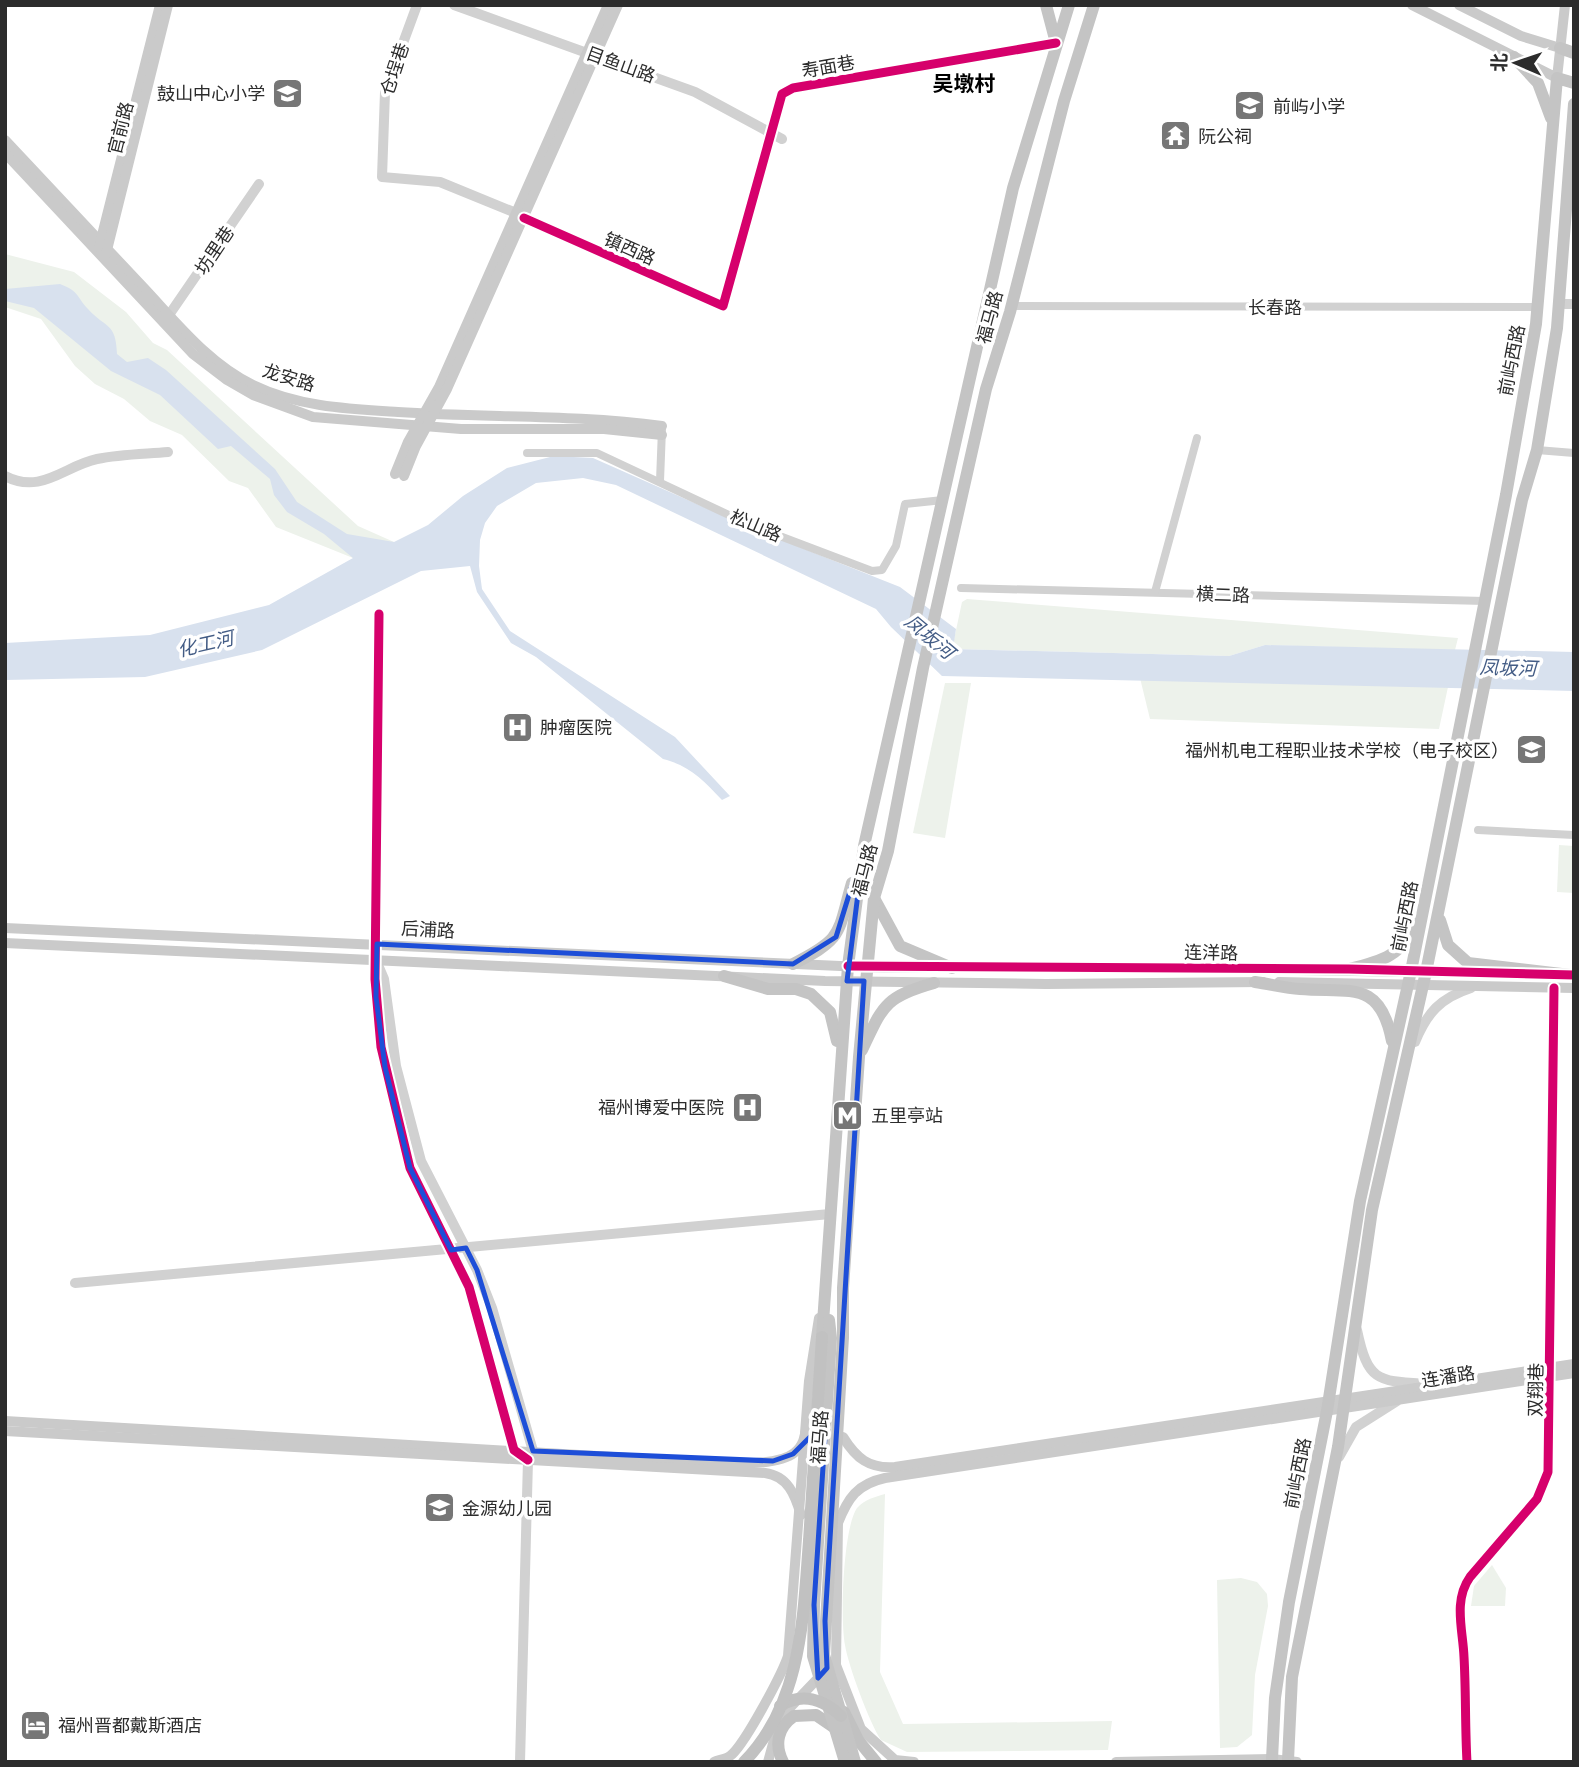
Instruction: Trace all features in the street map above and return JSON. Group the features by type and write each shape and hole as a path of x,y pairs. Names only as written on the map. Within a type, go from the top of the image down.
{"highway":[{"path":"744,1762 755,1750 792,1681 802,1633 822,1337"},
{"path":"831,1685 858,1740 876,1762"},
{"path":"780,1706 790,1700 813,1699 829,1705 838,1722"},
{"path":"783,1762 778,1743 780,1731 794,1716 816,1715 838,1722"}],"main road":[{"name":"官前路","path":"103,251 160,5"},
{"name":"官前路","path":"103,251 168,5"},
{"path":"592,54 608,5"},
{"path":"399,475 592,54 618,5"},
{"path":"1046,5 1056,43"},
{"name":"福马路","path":"822,1337 848,966 863,846 922,597 1013,188 1069,5"},
{"name":"福马路","path":"845,1762 824,1655 825,1621 864,981 874,898 888,851 923,668 986,389 1011,306 1064,101 1094,5"},
{"path":"1412,5 1557,78 1574,83"},
{"path":"1459,5 1521,36 1574,53"},
{"path":"1557,78 1565,5"},
{"path":"1514,57 1538,83 1549,109 1551,167"},
{"name":"前屿西路","path":"1272,1759 1275,1698 1289,1602 1327,1407 1354,1235 1410,977 1485,601 1538,307 1557,78"},
{"name":"前屿西路","path":"1292,1761 1292,1678 1335,1463 1372,1210 1441,901 1522,500 1537,450 1567,304 1574,104"},
{"name":"龙安路","path":"5,140 193,354 240,388 305,415 422,426 662,431"},
{"name":"龙安路","path":"5,153 215,360 261,389 345,409 606,419 662,431"},
{"path":"1349,969 1389,958 1408,939 1441,816"},
{"path":"793,964 828,946 836,937 863,846"},
{"path":"874,898 900,946 952,968"},
{"path":"1441,901 1441,926 1445,939 1452,952 1468,963 1573,979"},
{"name":"后浦路","path":"5,928 848,966"},
{"name":"后浦路","path":"5,943 847,981"},
{"name":"连洋路","path":"848,966 1349,969 1479,985 1554,988 1573,979"},
{"path":"724,976 768,989 802,990 818,998 828,1008 835,1022 840,1075"},
{"name":"连洋路","path":"847,981 1255,982 1410,977"},
{"name":"连洋路","path":"1424,978 1573,979"},
{"path":"1255,982 1299,989 1364,993 1384,1011 1393,1047"},
{"path":"859,1057 882,1008 901,992 934,983"},
{"path":"714,1762 729,1756 778,1680 788,1656 813,1350 825,1288"},
{"name":"福马路","path":"825,1288 831,1338 813,1656 855,1762"},
{"path":"844,1288 849,1345 838,1523 836,1659 860,1729 895,1759 914,1762"},
{"name":"连潘路","path":"1327,1407 1396,1401 1551,1372 1574,1364"},
{"name":"连潘路","path":"1344,1405 1445,1384 1551,1372 1574,1374"},
{"path":"843,1437 860,1459 873,1466 888,1468 1327,1407"},
{"path":"838,1523 852,1493 874,1480 1327,1407"},
{"path":"5,1421 514,1450 531,1455 770,1473 788,1485 801,1515"},
{"path":"5,1431 531,1455 773,1461 785,1458 799,1448 807,1424"},
{"path":"768,1762 780,1718 836,1659"},
{"path":"751,1762 755,1716"},
{"path":"1116,1762 1272,1759 1292,1761"}],"street":[{"name":"仓埕巷","path":"382,177 385,92 417,5"},
{"name":"目鱼山路","path":"454,5 695,92 782,139"},
{"name":"寿面巷","path":"723,306 769,132 780,97 787,90 1056,43"},
{"name":"镇西路","path":"382,177 440,182 723,306"},
{"name":"坊里巷","path":"169,316 259,184"},
{"name":"长春路","path":"1011,306 1538,307"},
{"path":"660,481 662,431"},
{"path":"1155,592 1197,438"},
{"path":"1537,450 1574,453"},
{"name":"松山路","path":"527,453 590,451 660,481 748,524 872,571 881,570 893,555 905,504 943,499"},
{"path":"5,476 30,484 57,477 94,460 168,452"},
{"name":"横二路","path":"961,588 1485,601"},
{"path":"379,614 376,997 381,1047 402,1142 413,1174 468,1287 514,1450"},
{"path":"1478,831 1574,835"},
{"path":"377,961 384,979 396,1066 416,1145 427,1175 466,1248 498,1326 531,1455 520,1762"},
{"path":"1402,1071 1425,1018 1441,1000 1479,985"},
{"name":"双翔巷","path":"1466,1762 1464,1655 1460,1630 1462,1591 1470,1577 1543,1490 1549,1467 1554,988"},
{"path":"75,1283 830,1214"},
{"path":"1355,1322 1363,1359 1374,1376 1385,1381 1445,1384"},
{"path":"1335,1463 1356,1427 1396,1401"}],"highlighted area":[{"path":"864,846 847,981 864,981 825,1621 827,1668 818,1678 814,1605 826,1421 793,1454 773,1461 533,1451 477,1270 466,1248 451,1250 410,1168 385,1067 376,997 377,944 793,964 836,937"}],"shaded area":[{"path":"5,254 74,272 126,312 153,343 167,350 358,526 394,542 353,558 276,527 248,488 229,481 182,435 150,421 124,399 95,384 75,366 41,319 5,307"},
{"path":"967,599 1458,638 1455,650 1265,645 1229,656 952,649 962,602"},
{"path":"1140,678 1448,687 1439,729 1150,719"},
{"path":"945,683 971,683 945,838 913,833"},
{"path":"1559,845 1574,846 1574,893 1557,892"},
{"path":"885,1494 880,1672 903,1724 1112,1721 1108,1750 907,1752 881,1740 866,1708 847,1654 843,1596 852,1519 863,1502"},
{"path":"1492,1565 1506,1588 1505,1606 1471,1606 1474,1586"},
{"path":"1241,1578 1257,1582 1267,1594 1268,1606 1255,1675 1252,1735 1237,1747 1220,1748 1217,1580"}],"water":[{"path":"60,284 74,292 94,315 109,327 115,336 117,354 127,362 148,358 166,370 275,469 297,502 347,534 394,542 428,525 463,496 507,468 554,456 593,458 751,528 900,587 956,629 953,649 1229,656 1265,645 1574,652 1574,691 942,676 876,609 616,485 583,478 536,483 497,506 485,523 480,540 482,589 510,631 675,737 730,796 722,800 695,775 663,759 536,657 511,643 477,592 470,566 421,571 262,650 145,677 5,680 5,643 150,635 269,605 353,558 324,534 287,512 274,495 270,479 231,446 218,449 160,395 111,371 34,308 5,301 5,289"}],"cycle path":[{"path":"524,218 723,306 782,94 793,88 1056,43"},
{"path":"379,614 375,979 381,1047 410,1168 469,1287 514,1450 528,1460"},
{"path":"848,966 1349,969 1574,975"},
{"path":"1467,1762 1465,1670 1460,1616 1462,1596 1470,1577 1537,1499 1548,1472 1554,988"}],"place":[{"name":"鼓山中心小学","path":"288,93"},
{"name":"前屿小学","path":"1250,106"},
{"name":"阮公祠","path":"1175,136"},
{"name":"肿瘤医院","path":"517,727"},
{"name":"福州机电工程职业技术学校（电子校区）","path":"1532,750"},
{"name":"福州博爱中医院","path":"747,1107"},
{"name":"五里亭站","path":"848,1115"},
{"name":"金源幼儿园","path":"439,1508"},
{"name":"福州晋都戴斯酒店","path":"35,1725"}],"district":[{"name":"吴墩村","path":"964,82"}],"water label":[{"name":"凤坂河","path":"930,636"},
{"name":"化工河","path":"205,643"},
{"name":"凤坂河","path":"1508,667"}]}
